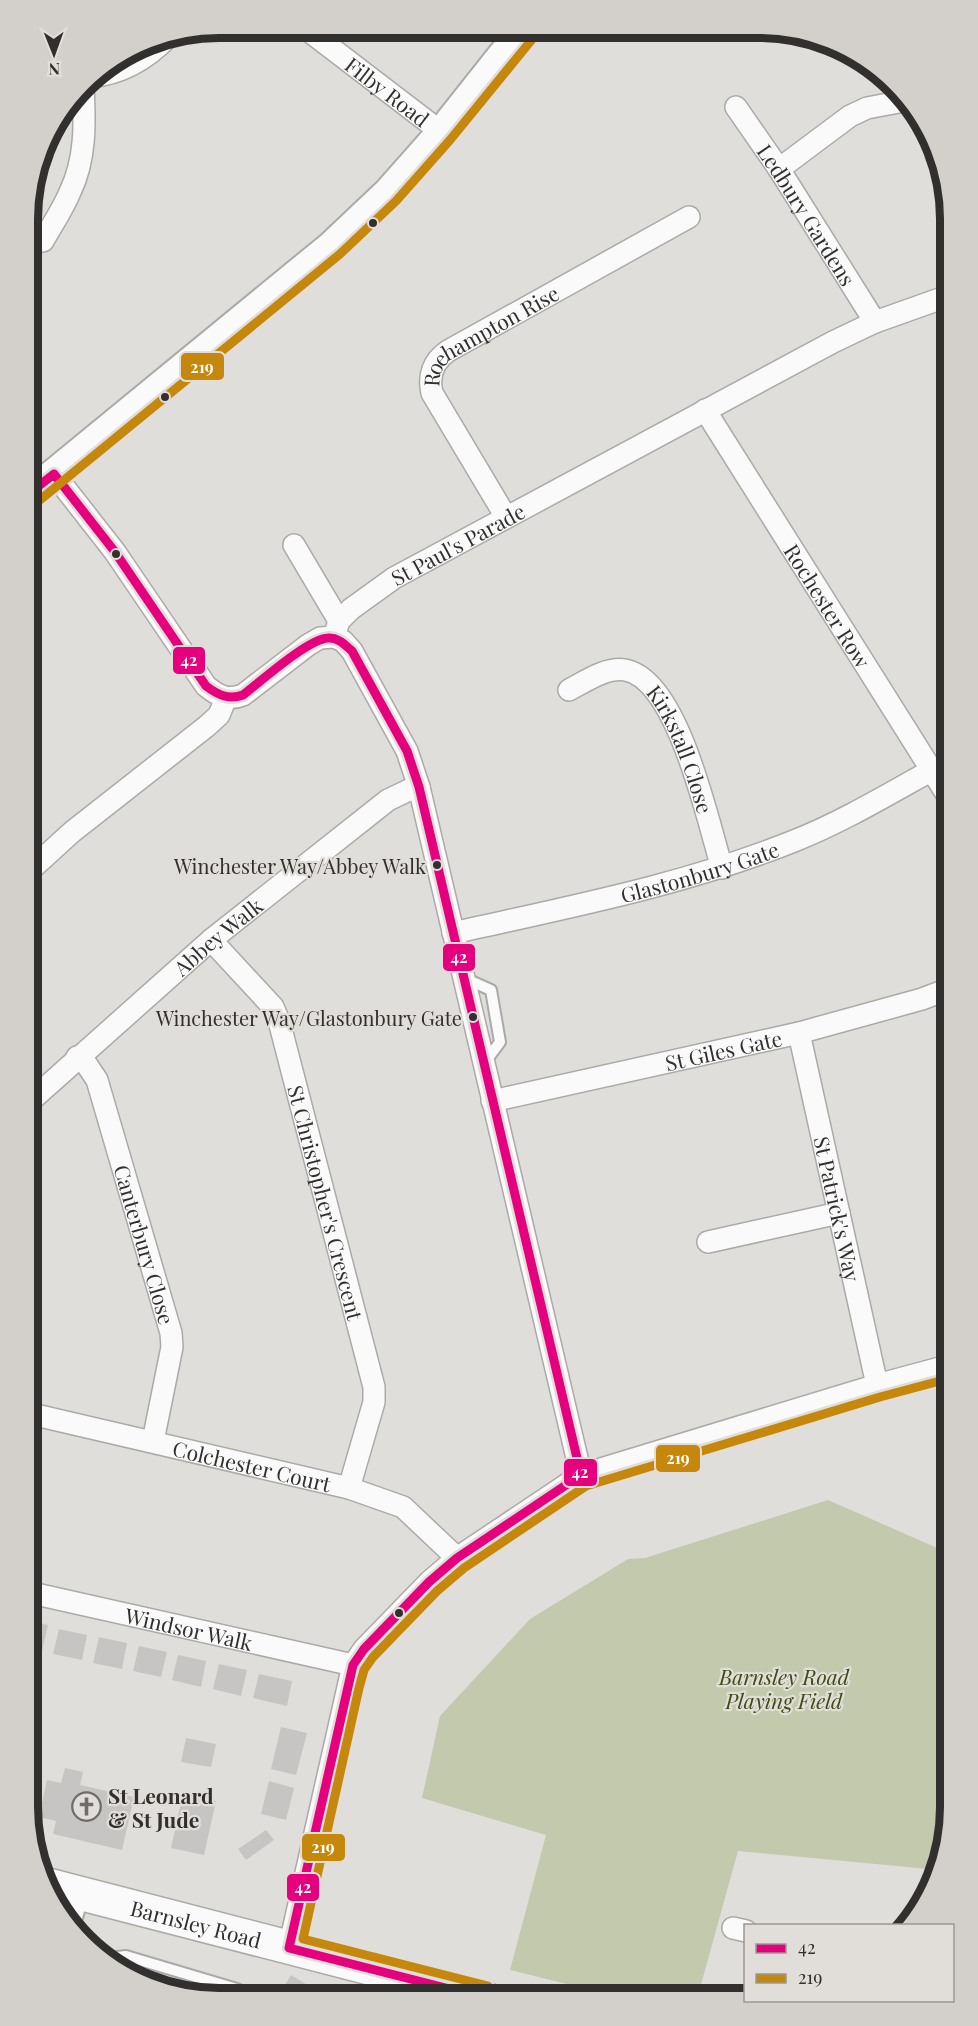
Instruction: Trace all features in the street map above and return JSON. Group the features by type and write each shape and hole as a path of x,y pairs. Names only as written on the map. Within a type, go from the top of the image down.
{"highway":[{"name":"Barnsley Road","path":"56,1887 446,1988"}],"street":[{"path":"38,486 332,245 387,193 441,132 517,37"},
{"name":"Filby Road","path":"318,38 441,132"},
{"path":"107,76 128,68 156,49"},
{"path":"42,245 71,192 78,171 85,124 83,98"},
{"path":"780,169 850,116 867,108 898,102"},
{"name":"Ledbury Gardens","path":"736,107 780,169 875,322"},
{"name":"Roehampton Rise","path":"506,517 432,393 430,376 434,365 448,351 689,217"},
{"name":"St Paul's Parade","path":"226,698 243,695 308,645 336,629 359,604 394,578 833,342 875,322 940,300"},
{"name":"Rochester Row","path":"705,410 940,783"},
{"path":"38,863 72,832 219,715 226,698 214,693 206,686 115,552 54,474"},
{"path":"294,545 336,629 352,651 407,751 419,787 581,1475"},
{"name":"Kirkstall Close","path":"566,692 604,672 625,670 637,674 659,694 677,725 690,760 722,868"},
{"name":"Glastonbury Gate","path":"453,933 634,892 722,868 848,817 932,770"},
{"name":"Abbey Walk","path":"38,1094 211,940 388,800 419,787"},
{"name":"St Christopher's Crescent","path":"211,940 273,1007 279,1021 374,1387 374,1402 349,1488"},
{"name":"St Giles Gate","path":"492,1101 799,1033 940,992"},
{"name":"St Patrick's Way","path":"799,1033 877,1385"},
{"name":"Canterbury Close","path":"77,1058 87,1065 97,1080 171,1333 172,1347 153,1441"},
{"path":"703,1244 839,1213"},
{"path":"289,1948 353,1665 372,1641 429,1582 457,1558 581,1475 940,1368"},
{"name":"Colchester Court","path":"38,1415 349,1488 403,1507 457,1558"},
{"name":"Windsor Walk","path":"38,1594 353,1665"}],"lane":[{"path":"77,1920 84,1894"},
{"path":"118,1958 126,1956 234,1988"}],"green space":[{"name":"Barnsley Road Playing Field","path":"828,1500 940,1549 940,1820 937,1843 930,1869 738,1851 700,1988 583,1988 510,1970 546,1835 422,1798 440,1716 530,1619 628,1559 645,1558"}],"building":[{"path":"38,1623 48,1625 42,1651 38,1650"},
{"path":"59,1629 87,1635 82,1660 53,1654"},
{"path":"99,1637 127,1643 122,1669 93,1663"},
{"path":"139,1646 167,1652 161,1677 133,1671"},
{"path":"178,1655 206,1661 201,1687 172,1680"},
{"path":"219,1664 247,1670 241,1696 213,1689"},
{"path":"259,1674 292,1681 287,1706 253,1698"},
{"path":"281,1727 307,1733 296,1775 271,1769"},
{"path":"186,1738 216,1744 211,1767 181,1762"},
{"name":"St Leonard & St Jude","path":"65,1768 83,1772 80,1785 134,1797 122,1850 53,1834 56,1821 39,1817 47,1780 61,1783"},
{"path":"269,1781 294,1788 286,1820 261,1814"},
{"path":"183,1794 216,1801 204,1855 171,1848"},
{"path":"266,1830 274,1840 246,1860 238,1849"},
{"path":"291,1975 312,1988 283,1988"}],"transit line":[{"name":"219","path":"38,502 340,254 396,201 450,140 534,37"},
{"name":"42","path":"38,486 54,474 115,552 206,686 219,694 228,697 243,695 285,662 319,640 332,638 344,644 352,651 407,751 419,787 581,1475 457,1558 429,1582 364,1649 353,1665 289,1948 446,1988"},
{"name":"219","path":"488,1986 303,1939 359,1688 364,1670 373,1657 437,1591 464,1568 586,1486 940,1381"}],"place":[{"name":"Winchester Way/Abbey Walk","path":"437,865"},
{"name":"Winchester Way/Glastonbury Gate","path":"473,1017"},
{"name":"St Leonard & St Jude","path":"87,1807"}]}
